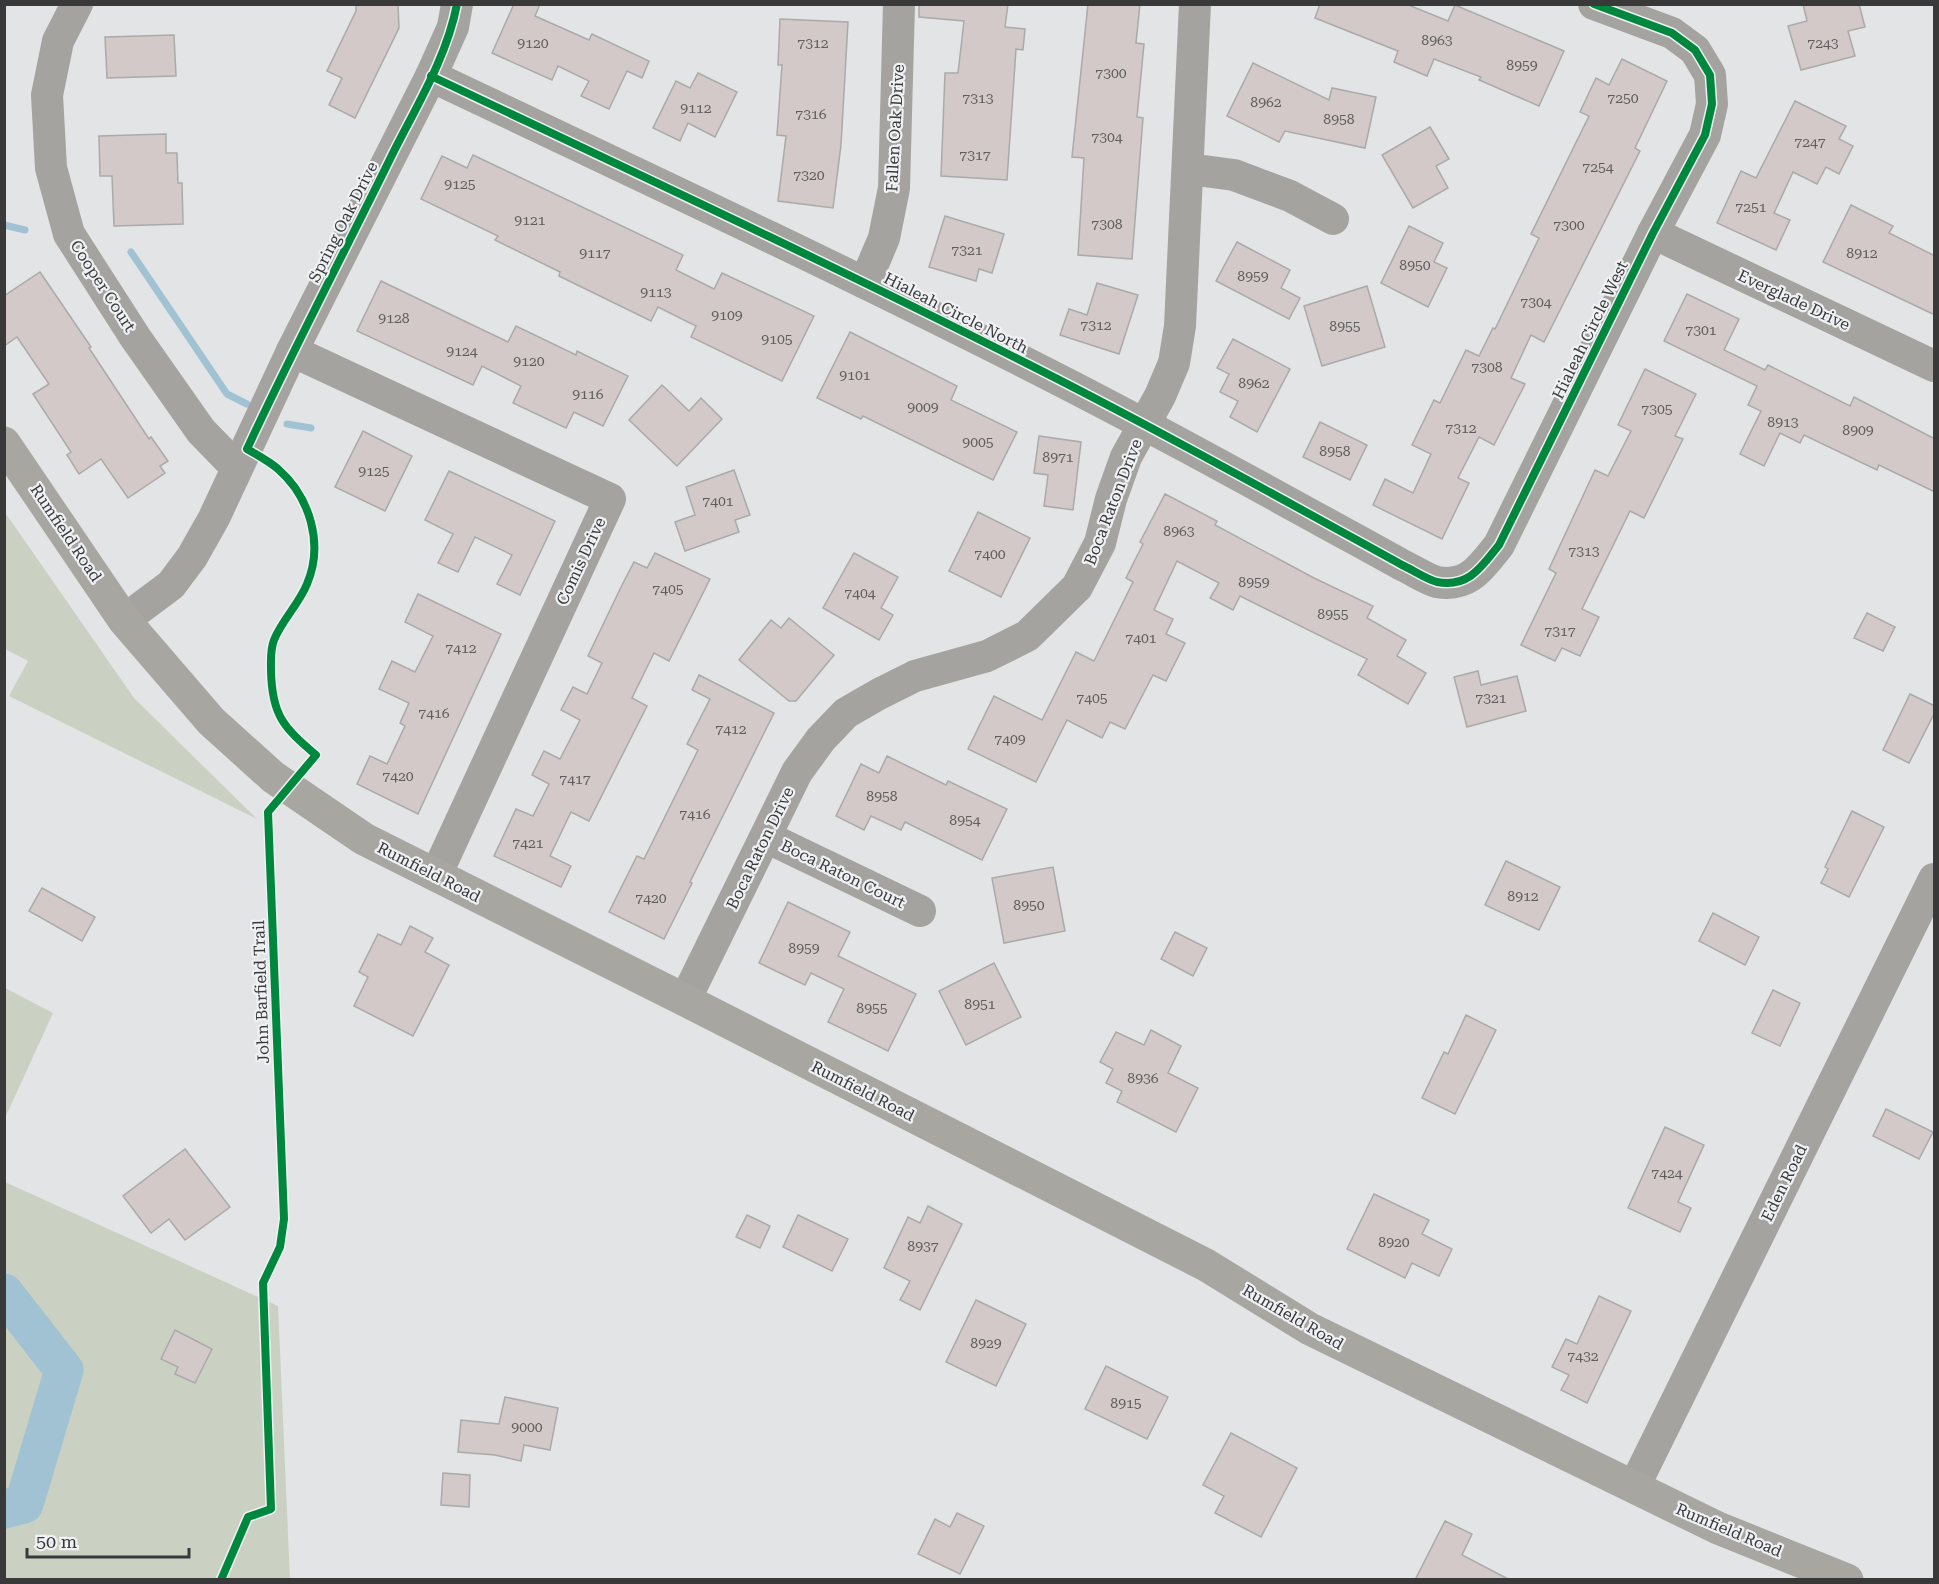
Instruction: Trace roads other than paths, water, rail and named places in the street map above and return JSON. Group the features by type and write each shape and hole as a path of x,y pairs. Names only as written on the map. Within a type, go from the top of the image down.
{"main road":[{"name":"Rumfield Road","path":"4,443 124,620 211,721 273,777 364,839 1206,1265 1310,1329 1718,1528 1847,1580"}],"street":[{"name":"Cooper Court","path":"77,4 58,41 47,95 51,168 69,234 135,338 201,431 237,468"},
{"name":"Spring Oak Drive","path":"124,620 171,585 192,557 214,518 292,351 431,76 453,27 457,4"},
{"name":"Fallen Oak Drive","path":"865,283 884,238 894,188 899,4"},
{"name":"Boca Raton Drive","path":"685,1000 797,772 821,739 846,713 915,676 987,656 1027,636 1077,587 1100,543 1111,499 1126,458 1160,396 1174,363 1180,326 1195,4"},
{"name":"Hialeah Circle West","path":"1461,582 1480,569 1499,545 1653,233 1705,135 1712,104 1710,75 1695,50 1672,33 1594,4"},
{"name":"Hialeah Circle North","path":"431,76 865,283 1144,424 1402,565 1437,582 1461,582"},
{"path":"1189,169 1234,175 1290,196 1333,219"},
{"name":"Everglade Drive","path":"1653,233 1935,366"},
{"name":"Comis Drive","path":"292,351 610,499 436,875"},
{"name":"Boca Raton Court","path":"766,837 920,911"},
{"name":"Eden Road","path":"1634,1487 1935,879"}],"waterway":[{"path":"4,225 25,230"},
{"path":"131,252 227,394 247,404"},
{"path":"287,424 311,428"},
{"path":"4,1293 64,1370 24,1504 4,1509"}]}
